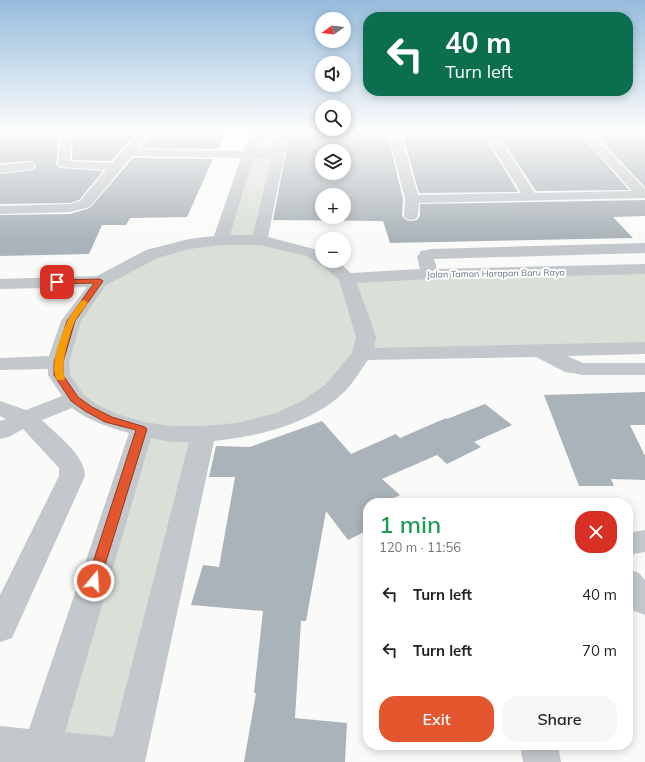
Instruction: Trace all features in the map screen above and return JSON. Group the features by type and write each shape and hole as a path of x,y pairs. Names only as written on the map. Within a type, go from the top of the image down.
{"street":[{"path":"0,169 13,168"},
{"path":"110,168 116,168"},
{"path":"0,210 79,207 85,204 116,168"},
{"path":"221,240 244,168"},
{"path":"260,240 275,168"},
{"path":"403,168 412,200 411,216"},
{"path":"512,168 531,197"},
{"path":"412,200 638,196 641,193 618,168"},
{"path":"315,255 305,251 260,240 221,240 189,244 152,254 100,281 71,321 58,362 59,375 75,399 88,409 109,420 142,429 171,434 203,434 237,431 284,418 310,406 334,389 362,354 366,337 347,278 335,268"},
{"path":"430,274 425,257 432,254 645,248"},
{"name":"Jalan Taman Harapan Baru Raya","path":"347,278 430,274 645,269"},
{"path":"0,284 100,281"},
{"path":"362,354 645,348"},
{"path":"540,351 573,367 583,369 645,369"},
{"path":"0,364 58,362"},
{"path":"0,431 26,418 75,399"},
{"path":"0,408 26,418 68,461 72,468 72,476 0,628"},
{"path":"39,755 142,429"},
{"path":"0,745 39,755 126,760 203,434"},
{"path":"633,543 645,541"},
{"path":"633,588 645,602"},
{"path":"540,750 542,762"}],"shaded area":[{"path":"244,168 276,168 261,240 315,259 315,268 332,268 347,278 645,269 645,347 362,354 310,406 203,434 127,757 37,762 142,429 109,419 64,385 71,321 123,268 221,240"}],"building":[{"path":"35,168 59,168 103,171 79,200 70,203 0,204 0,174 34,170"},
{"path":"125,168 209,168 187,217 130,218 126,225 102,225 89,254 0,256 0,215 70,214 90,208"},
{"path":"283,168 315,168 315,180 351,180 351,168 395,168 403,199 402,216 406,220 411,221 417,220 420,216 420,204 645,200 645,216 613,217 633,238 390,243 383,221 351,221 351,188 315,188 315,220 273,220"},
{"path":"412,168 503,168 518,192 419,193"},
{"path":"521,168 609,168 629,190 536,191"},
{"path":"627,168 645,168 645,187"},
{"path":"645,392 645,425 630,425 645,456 645,480 611,479 614,486 579,486 544,395"},
{"path":"485,404 512,425 474,442 481,447 447,464 437,455 382,479 400,495 394,498 363,498 363,532 348,540 326,511 306,621 301,621 295,718 347,723 345,762 244,762 256,693 254,693 263,611 191,605 203,565 219,567 235,477 209,477 216,446 250,447 322,421 351,454 396,434 400,438 446,418 447,419"}],"slow traffic":[{"path":"61,378 58,373 58,362 62,348 71,321 84,303"}],"route":[{"path":"57,282 100,281 71,321 58,362 58,373 64,385 75,399 88,409 109,420 142,429 94,581"}]}
